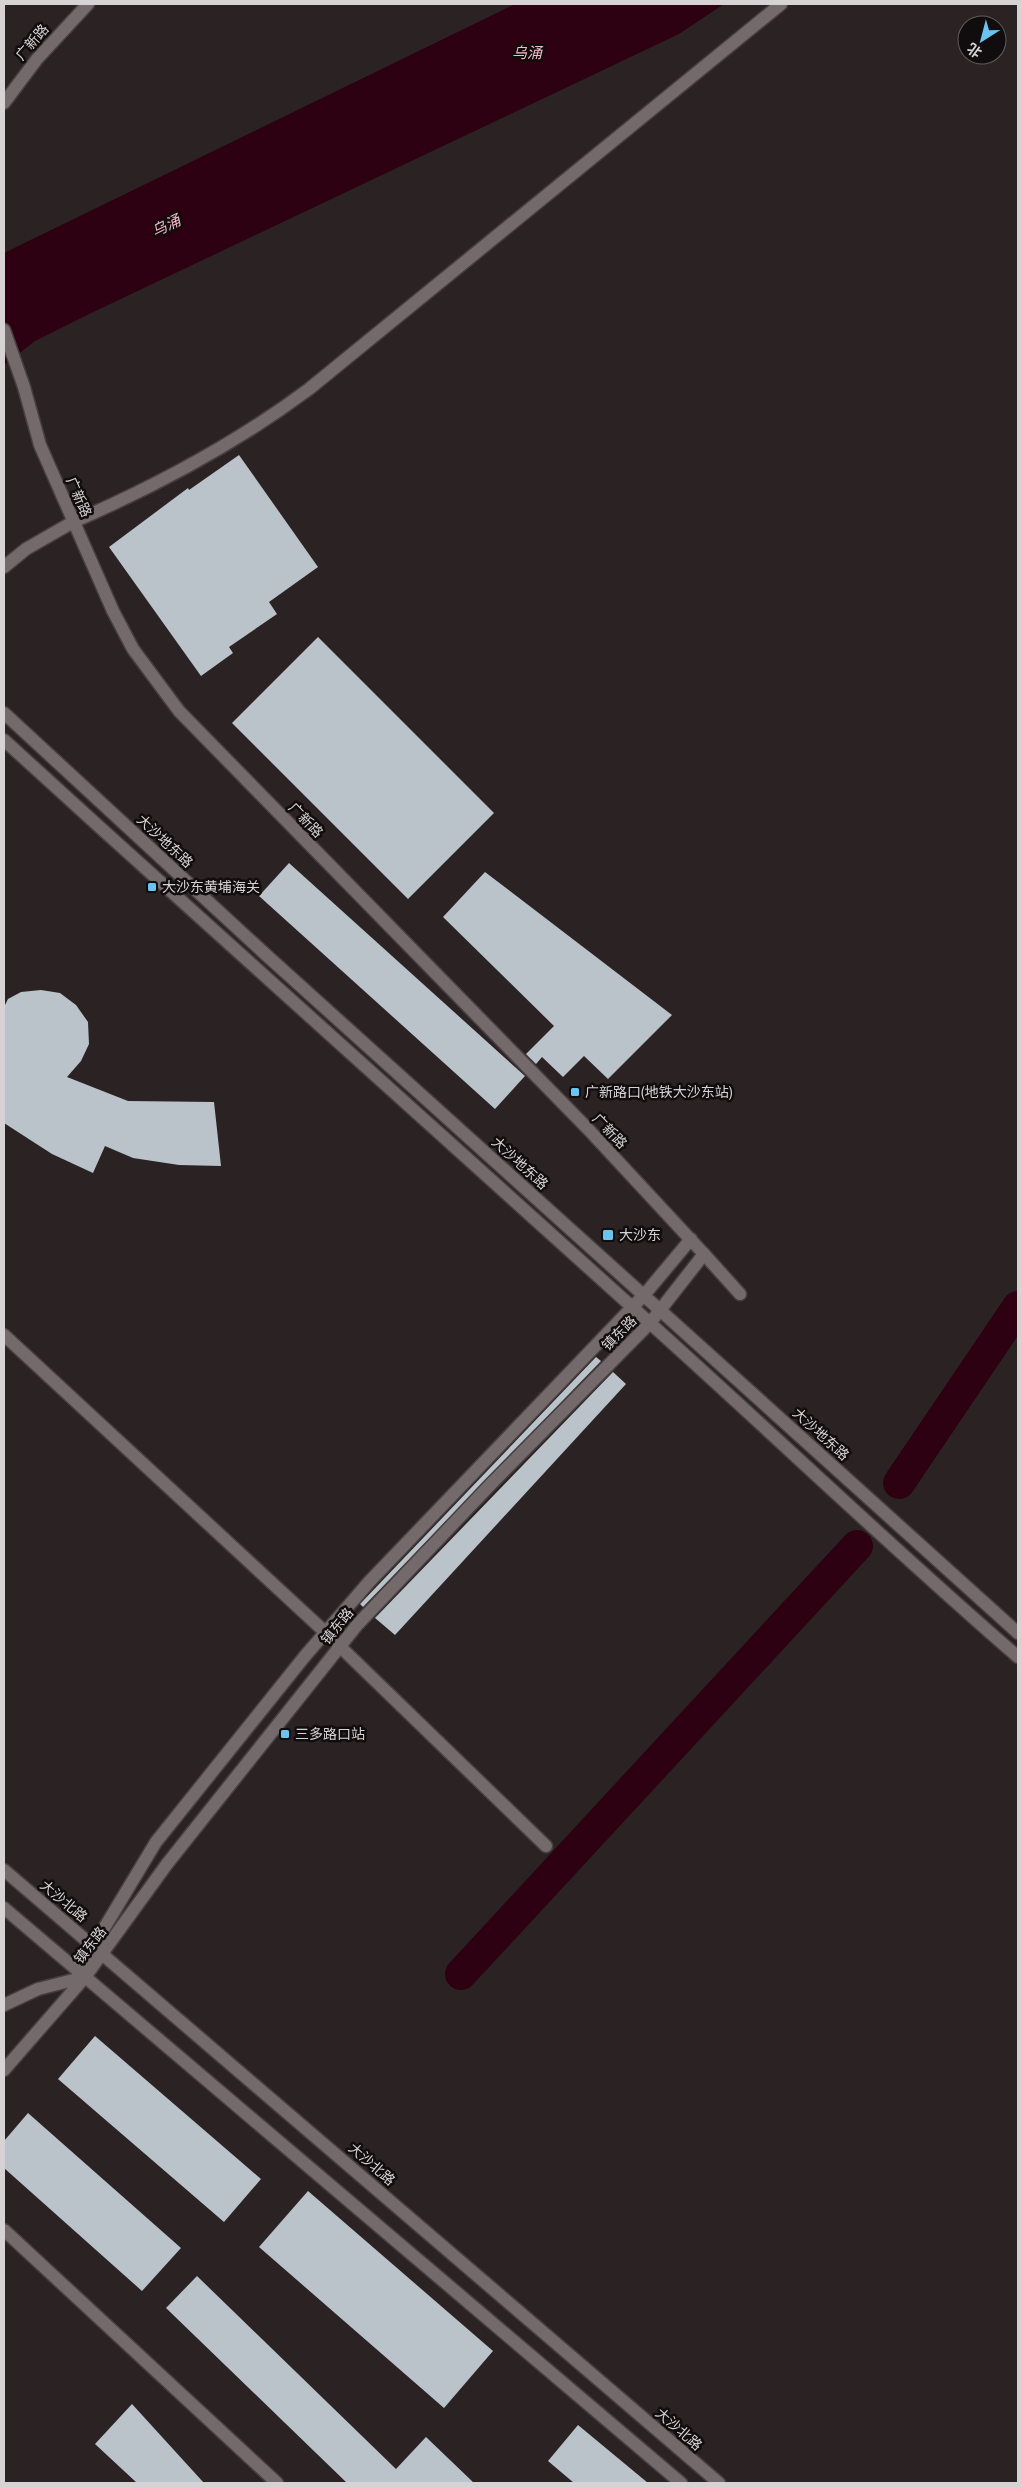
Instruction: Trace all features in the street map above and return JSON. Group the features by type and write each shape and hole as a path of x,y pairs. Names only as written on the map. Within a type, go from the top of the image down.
{"street":[{"name":"广新路","path":"4,103 37,59 88,4"},
{"path":"4,567 26,549 74,522 120,502 278,413 781,4"},
{"name":"广新路","path":"4,330 24,387 40,445 112,611 133,649 179,711 588,1129 740,1294"},
{"name":"大沙地东路","path":"4,713 264,953 645,1294 1018,1633"},
{"path":"4,740 335,1042 650,1323 841,1500 1018,1656"},
{"name":"镇东路","path":"85,1977 156,1842 325,1632 369,1582 645,1294 691,1239"},
{"name":"镇东路","path":"99,1949 339,1647 402,1576 650,1323 704,1254"},
{"path":"4,1335 325,1632 546,1846"},
{"name":"大沙北路","path":"4,1870 99,1949 719,2483"},
{"path":"4,1908 681,2483"},
{"path":"4,2005 38,1989 85,1977"},
{"path":"4,2070 85,1977"},
{"path":"4,2230 276,2483"}],"water":[{"name":"乌涌","path":"515,4 724,4 679,34 35,341 4,365 4,253"}],"building":[{"path":"239,455 318,567 269,602 277,614 229,647 233,653 201,676 109,547 188,488 189,490"},
{"path":"318,637 494,813 408,899 232,723"},
{"path":"289,863 525,1076 495,1109 259,896"},
{"path":"485,872 672,1015 608,1079 584,1056 563,1077 542,1057 536,1064 526,1054 554,1026 443,917"},
{"path":"41,990 60,993 76,1005 88,1022 89,1044 81,1061 67,1077 128,1101 214,1102 221,1166 179,1165 133,1158 105,1146 93,1173 52,1154 4,1123 4,1007 8,999 21,992"},
{"path":"596,1357 601,1361 363,1607 360,1604"},
{"path":"613,1372 626,1384 395,1635 375,1618"},
{"path":"95,2036 261,2179 224,2222 58,2079"},
{"path":"28,2113 181,2248 142,2291 4,2168 4,2141"},
{"path":"308,2191 493,2351 444,2408 259,2247"},
{"path":"197,2276 396,2469 426,2437 474,2483 347,2483 166,2308"},
{"path":"132,2404 204,2483 137,2483 95,2444"},
{"path":"578,2425 648,2483 574,2483 548,2461"}],"waterway":[{"path":"899,1483 1018,1307"},
{"path":"461,1974 857,1546"}],"place":[{"name":"大沙东黄埔海关","path":"152,887"},
{"name":"广新路口(地铁大沙东站)","path":"575,1092"},
{"name":"大沙东","path":"608,1235"},
{"name":"三多路口站","path":"285,1734"}]}
